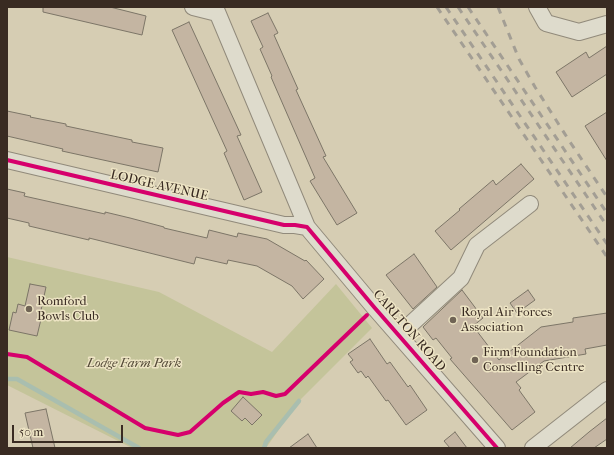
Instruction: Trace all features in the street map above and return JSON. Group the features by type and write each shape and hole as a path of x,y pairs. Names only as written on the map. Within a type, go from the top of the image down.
{"street":[{"path":"193,7 216,10"},
{"path":"537,7 546,23 579,32 607,24"},
{"name":"CARLTON ROAD","path":"216,10 307,227 497,448"},
{"name":"LODGE AVENUE","path":"7,160 284,225 307,227"},
{"path":"399,335 461,278 477,245 530,204"},
{"path":"533,448 607,390"}],"green space":[{"name":"Lodge Farm Park","path":"7,257 159,292 272,352 336,284 372,328 299,401 266,448 132,448 7,385"}],"building":[{"path":"43,7 110,7 146,16 142,35 43,12"},
{"path":"268,13 278,33 274,35 298,89 296,90 326,156 323,157 357,213 337,225 310,181 315,178 260,49 263,47 251,21"},
{"path":"189,22 241,135 237,136 262,192 244,200 224,153 227,151 172,30"},
{"path":"607,46 607,74 572,97 556,72 586,52 589,58"},
{"path":"7,111 66,124 66,126 132,140 132,142 163,148 158,172 62,151 63,149 7,136"},
{"path":"607,112 607,161 585,126"},
{"path":"521,164 534,179 451,250 435,231 493,180 496,185"},
{"path":"7,189 25,193 24,196 105,214 105,212 207,238 209,230 237,237 238,233 267,239 305,261 306,260 324,279 303,299 292,286 257,266 228,260 227,264 196,257 194,264 89,238 89,240 29,226 29,223 7,218"},
{"path":"414,254 437,287 413,309 386,275"},
{"name":"Romford Bowls Club","path":"30,284 46,287 37,336 9,330 13,312 16,313 18,304 25,306"},
{"path":"462,290 483,318 473,326 499,360 541,327 573,322 573,318 607,313 607,345 585,349 586,354 544,361 516,382 521,388 519,390 535,412 512,430 450,359 452,358 436,338 433,340 423,327"},
{"path":"528,290 535,300 517,313 510,303"},
{"path":"370,339 387,364 390,362 408,387 410,385 427,410 406,425 368,376 366,378 361,371 358,373 350,362 353,360 348,354"},
{"path":"243,397 262,415 252,425 245,418 242,421 231,411"},
{"path":"46,409 55,448 33,448 25,413"},
{"path":"607,418 607,439 594,448 570,448 589,432"},
{"path":"455,432 467,448 450,448 444,441"},
{"path":"308,434 317,448 289,448"}],"waterway":[{"path":"7,379 17,379 139,448"},
{"path":"264,448 266,442 299,401"}],"railway":[{"path":"437,7 607,257"},
{"path":"446,7 607,244"},
{"path":"458,7 607,226"},
{"path":"468,7 607,213"},
{"path":"498,7 519,59 535,87 607,197"}],"cycle path":[{"path":"7,160 284,225 307,227 374,307 497,448"},
{"path":"7,354 27,357 145,428 178,435 190,432 223,403 239,392 251,394 263,392 276,396 285,394 367,315"}],"place":[{"name":"Romford Bowls Club","path":"29,309"},
{"name":"Royal Air Forces Association","path":"453,320"},
{"name":"Firm Foundation Conselling Centre","path":"475,360"}]}
